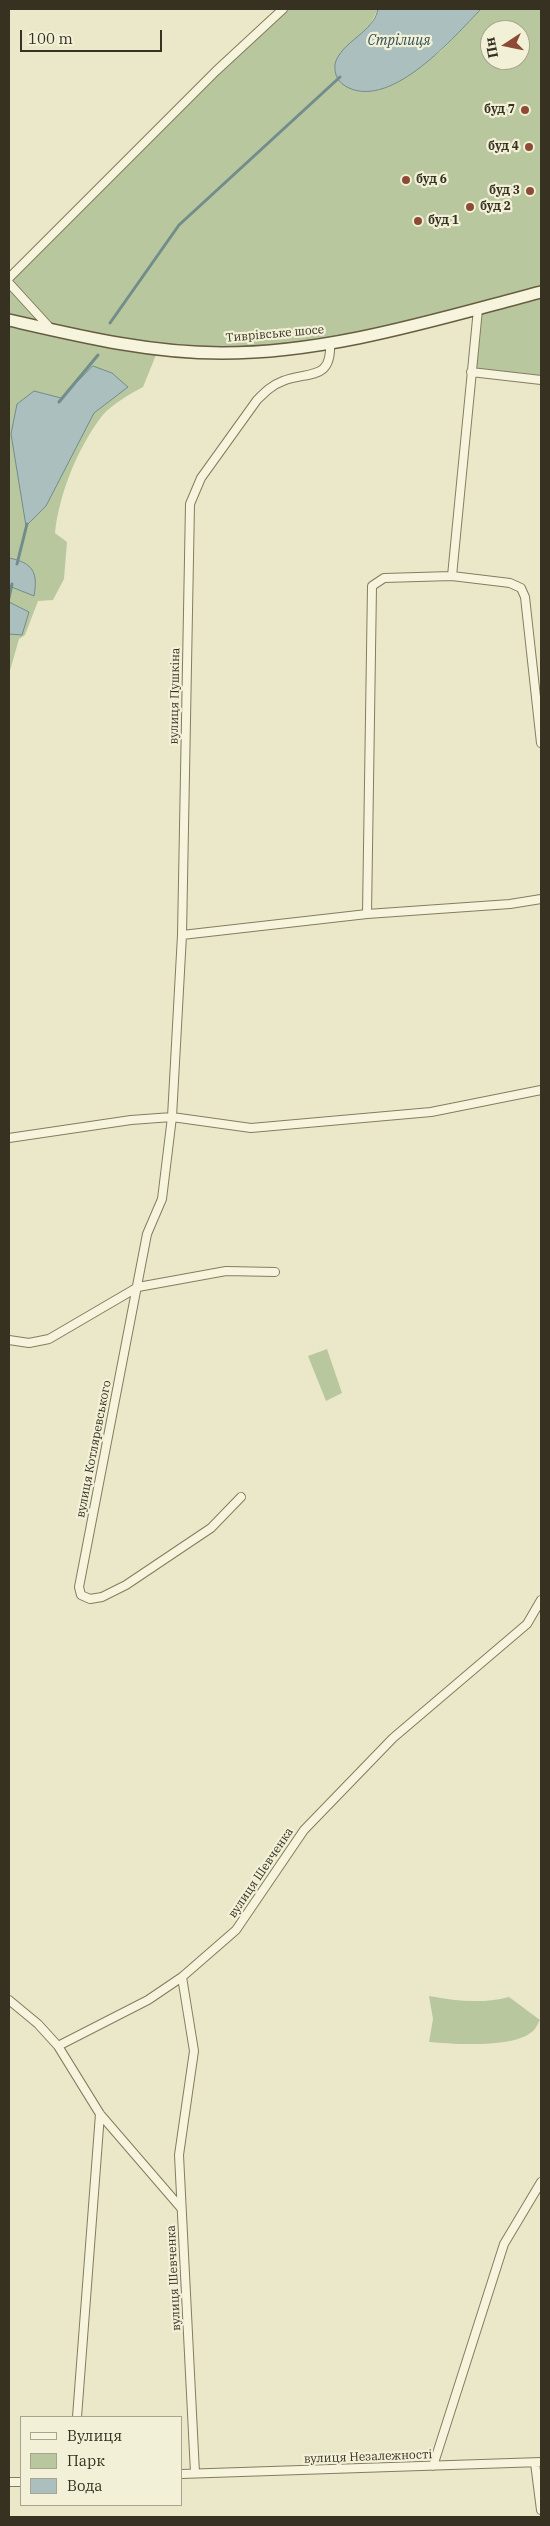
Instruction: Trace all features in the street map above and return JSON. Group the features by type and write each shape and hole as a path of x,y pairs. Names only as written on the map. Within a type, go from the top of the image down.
{"main road":[{"name":"Тиврівське шосе","path":"9,320 132,346 239,353 330,343 478,309 541,292"}],"street":[{"path":"9,278 216,70 282,9"},
{"path":"9,283 52,330"},
{"path":"452,576 478,309"},
{"name":"вулиця Пушкіна","path":"172,1117 182,935 190,504 201,478 257,400 268,389 283,381 319,373 329,364 330,343"},
{"path":"471,372 541,380"},
{"path":"367,914 372,586 384,578 452,576 510,583 521,588 525,597 541,743"},
{"path":"182,935 367,914 510,904 541,899"},
{"path":"9,1138 131,1120 172,1117 251,1128 431,1112 541,1090"},
{"name":"вулиця Котляревського","path":"172,1117 162,1199 147,1234 79,1588 81,1595 90,1599 102,1597 126,1585 211,1528 241,1497"},
{"path":"9,1340 29,1343 49,1339 138,1286 226,1271 275,1272"},
{"name":"вулиця Шевченка","path":"195,2473 179,2155 194,2051 182,1977 236,1930 304,1830 393,1738 527,1624 541,1600"},
{"path":"58,2046 148,2000 182,1977"},
{"path":"9,2000 38,2024 58,2046 100,2114 181,2208"},
{"path":"77,2416 100,2114"},
{"path":"433,2466 504,2244 541,2182"},
{"path":"538,2463 541,2510"},
{"name":"вулиця Незалежності","path":"182,2474 538,2463"}],"green space":[{"path":"287,9 378,9 370,25 412,72 441,51 481,9 541,9 541,380 471,372 478,310 287,348 158,350 143,387 111,407 102,416 93,428 78,456 65,487 55,533 67,542 64,579 53,600 38,601 25,635 19,639 9,674 9,278 147,138"},
{"path":"327,1349 342,1393 326,1401 308,1356"},
{"path":"429,1996 469,2001 509,1997 540,2020 534,2030 525,2036 499,2043 453,2044 429,2042 433,2019"}],"water":[{"name":"Стрілиця","path":"378,9 481,9 439,52 403,79 384,88 366,91 349,88 342,84 338,78 335,72 335,64 338,56 344,49 370,24"},
{"path":"93,366 112,373 128,387 94,413 46,506 26,526 11,434 17,404 34,391 61,398"},
{"path":"9,558 24,563 32,570 35,581 34,596 9,586"},
{"path":"9,602 29,612 22,635 9,634"}],"waterway":[{"path":"110,323 179,225 340,77"},
{"path":"59,402 98,355"},
{"path":"17,564 27,524"},
{"path":"9,598 12,584"}],"place":[{"name":"буд 7","path":"525,110"},
{"name":"буд 4","path":"529,147"},
{"name":"буд 6","path":"406,180"},
{"name":"буд 3","path":"530,191"},
{"name":"буд 2","path":"470,207"},
{"name":"буд 1","path":"418,221"}]}
